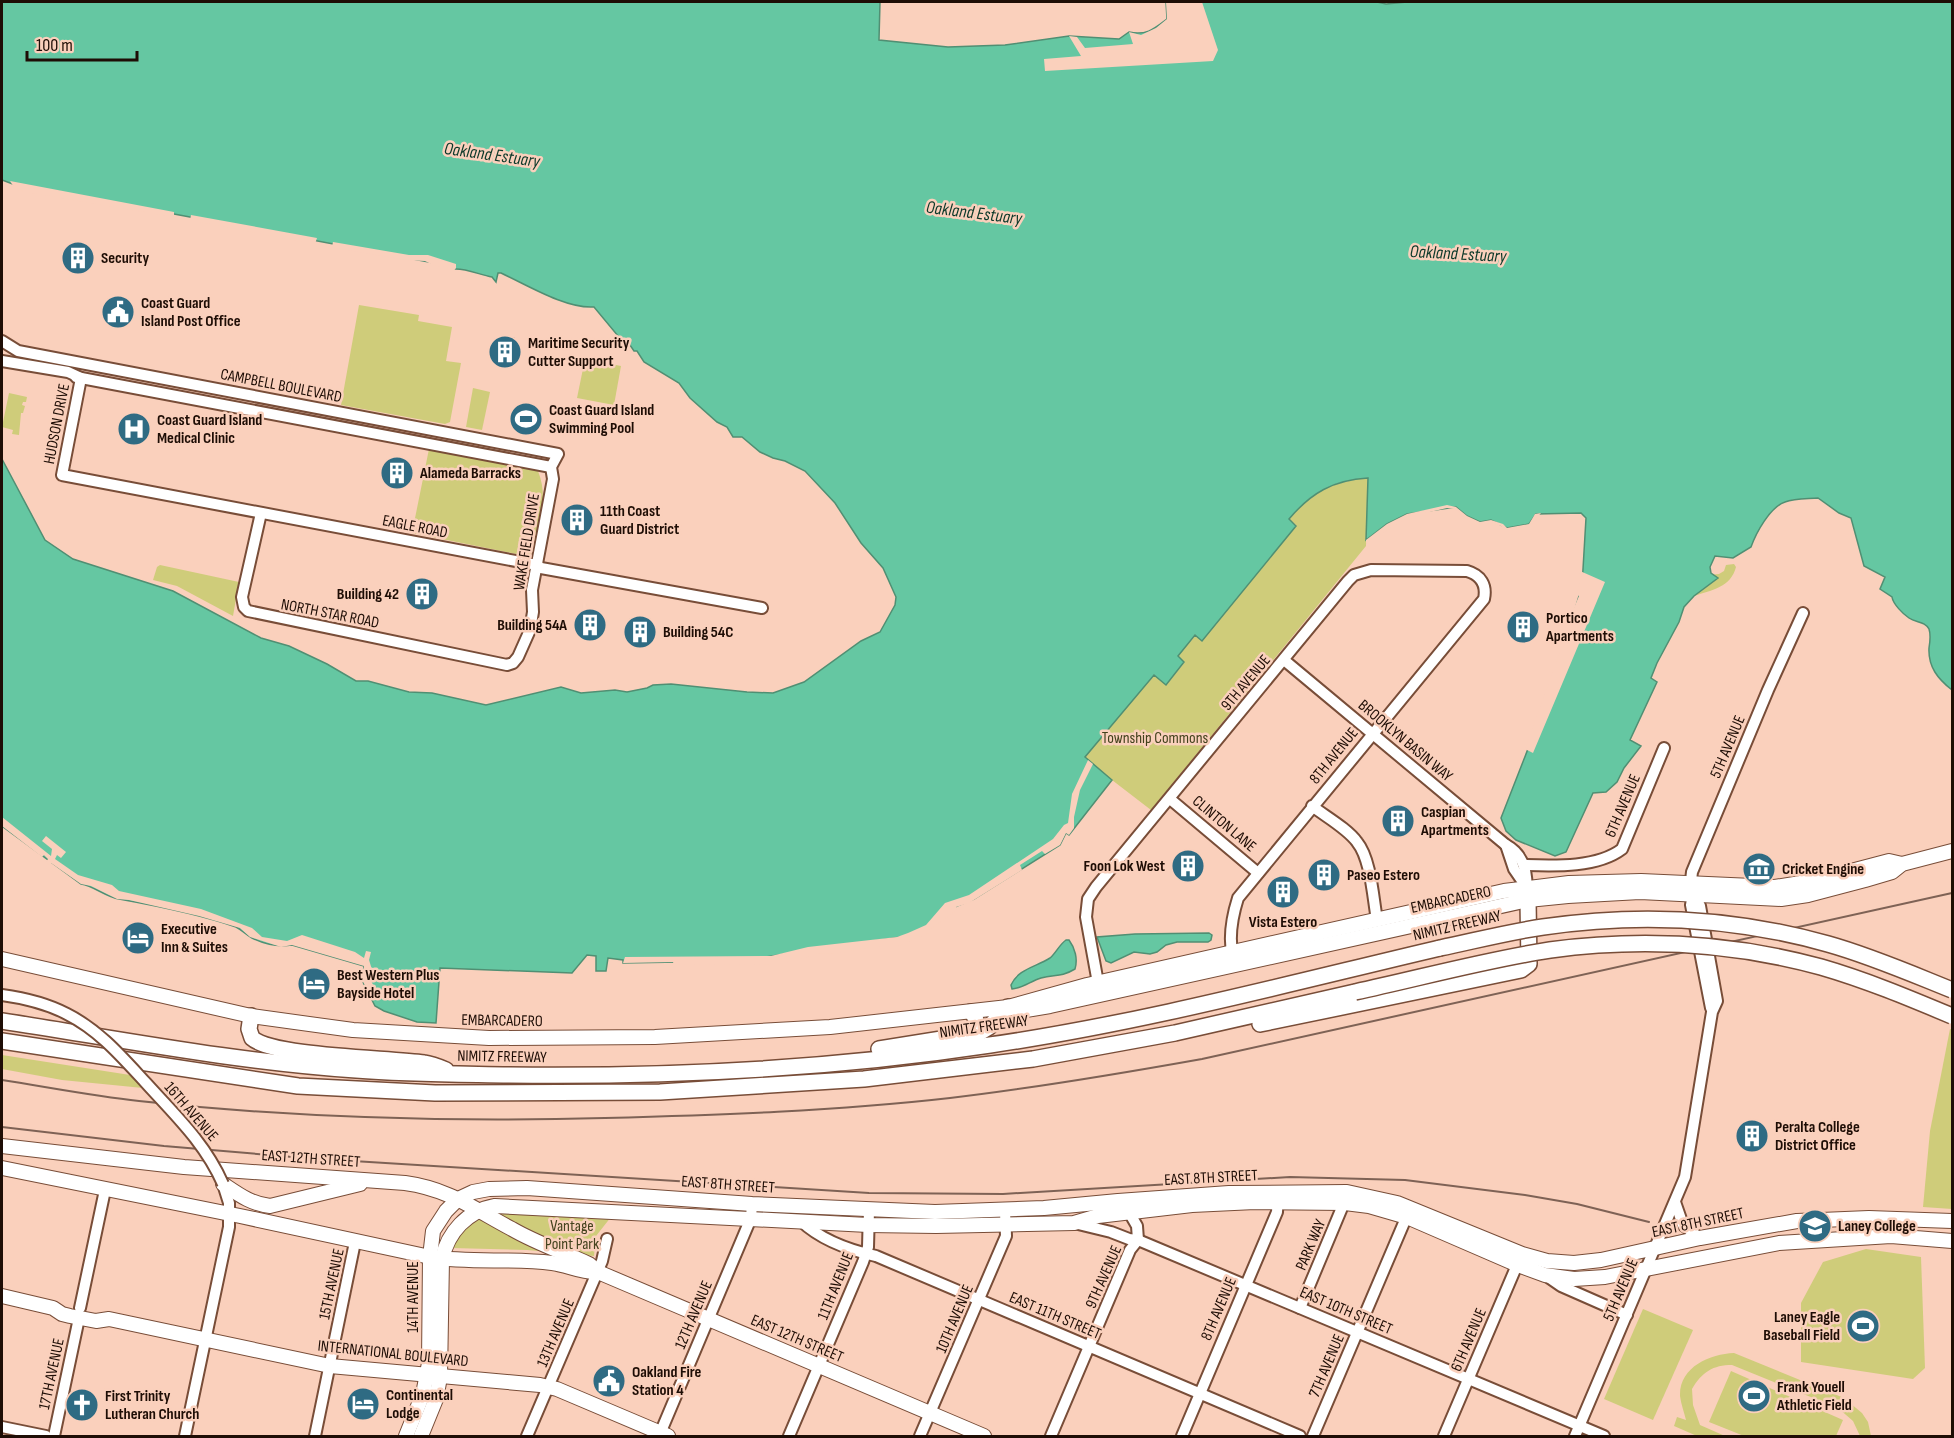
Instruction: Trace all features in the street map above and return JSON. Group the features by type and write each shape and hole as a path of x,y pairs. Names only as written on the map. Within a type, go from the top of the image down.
{"highway":[{"path":"1112,1045 1189,1037 1271,1022 1521,970 1529,964 1527,894"},
{"name":"NIMITZ FREEWAY","path":"2,1021 240,1058 358,1071 599,1075 729,1070 843,1062 990,1046 1174,1012 1497,935 1544,927 1614,920 1669,920 1740,926 1809,939 1873,959 1953,990"},
{"path":"2,1041 298,1086 512,1094 660,1092 831,1082 1033,1059 1222,1023 1549,950 1613,944 1678,944 1742,951 1820,967 1866,982 1953,1016"},
{"path":"843,1062 882,1048 979,1033 989,1027 1008,1007"},
{"path":"967,1036 977,1025 971,1012"},
{"path":"251,1016 249,1029 252,1038 263,1046 313,1053 427,1063 458,1074"}],"main road":[{"name":"EMBARCADERO","path":"1527,894 1555,897 1775,887 1889,861 1902,864 1953,851"},
{"name":"EMBARCADERO","path":"2,959 251,1016 396,1034 489,1038 587,1038 732,1033 830,1027 1008,1007 1098,983 1233,958 1527,894 1598,882 1693,889"},
{"name":"EMBARCADERO","path":"1008,1007 1026,1010 1050,1006 1377,920 1503,899"},
{"name":"EAST 12TH STREET","path":"2,1146 184,1167 380,1181 428,1187 448,1193 513,1230 589,1264 598,1272 984,1437"},
{"name":"EAST 12TH STREET","path":"2,1168 436,1258 552,1263 585,1273 598,1272"},
{"path":"227,1188 259,1205 270,1206 380,1181"},
{"name":"EAST 8TH STREET","path":"458,1199 473,1192 489,1189 527,1188 752,1204 868,1217"},
{"name":"EAST 8TH STREET","path":"479,1210 495,1206 522,1206 801,1221 868,1217 1006,1218 1074,1223 1129,1211 1278,1197"},
{"name":"EAST 8TH STREET","path":"1006,1218 1118,1201 1346,1197 1369,1206 1409,1213 1520,1260 1545,1275 1588,1279 1779,1243 1891,1236 1953,1241"},
{"name":"14TH AVENUE","path":"421,1437 436,1399 434,1377 436,1258 433,1231 446,1211 458,1199"},
{"path":"513,1230 513,1215 522,1206"},
{"name":"14TH AVENUE","path":"436,1258 468,1216 479,1210"},
{"name":"EAST 8TH STREET","path":"1520,1260 1574,1263 1601,1260 1700,1238 1797,1221 1869,1218 1953,1221"},
{"name":"INTERNATIONAL BOULEVARD","path":"2,1296 53,1308 62,1314 80,1313 96,1321 109,1319 330,1366 549,1387 662,1435"},
{"name":"14TH AVENUE","path":"406,1437 418,1407 434,1377"}],"street":[{"path":"2,342 5,351 2,362"},
{"name":"CAMPBELL BOULEVARD","path":"2,342 18,351 558,454"},
{"name":"CAMPBELL BOULEVARD","path":"2,362 551,467"},
{"name":"HUDSON DRIVE","path":"62,475 81,378"},
{"name":"WAKE FIELD DRIVE","path":"507,665 513,663 518,657 530,630 533,612 532,590 553,479 551,467 558,454"},
{"name":"EAGLE ROAD","path":"62,475 537,565 541,568 762,608"},
{"name":"NORTH STAR ROAD","path":"261,513 242,597 244,607 248,611 507,665"},
{"name":"9TH AVENUE","path":"1098,983 1086,925 1088,899 1347,581 1361,572 1371,570 1467,571 1480,578"},
{"name":"8TH AVENUE","path":"1233,958 1230,935 1238,898 1484,599 1486,592 1480,578"},
{"name":"5TH AVENUE","path":"1577,1431 1675,1202 1688,1166 1712,1012 1691,905 1693,870 1768,690 1803,613"},
{"name":"BROOKLYN BASIN WAY","path":"1284,660 1506,845 1515,850 1527,894"},
{"name":"6TH AVENUE","path":"1519,867 1564,866 1611,857 1622,849 1664,748"},
{"name":"CLINTON LANE","path":"1170,799 1258,873"},
{"path":"1312,806 1356,840 1362,849 1377,920"},
{"path":"1503,899 1519,867"},
{"name":"16TH AVENUE","path":"2,995 28,999 57,1009 102,1038 194,1135 208,1154 227,1188 229,1227 185,1437"},
{"name":"17TH AVENUE","path":"54,1437 105,1190"},
{"name":"8TH AVENUE","path":"1182,1437 1277,1212 1278,1197"},
{"name":"PARK WAY","path":"1300,1308 1346,1197"},
{"path":"1118,1201 1129,1211"},
{"path":"1675,1202 1683,1225 1700,1238"},
{"name":"12TH AVENUE","path":"662,1435 751,1218 752,1204"},
{"name":"9TH AVENUE","path":"1052,1437 1131,1250 1138,1240 1137,1226 1129,1211"},
{"name":"7TH AVENUE","path":"1313,1437 1409,1213"},
{"name":"11TH AVENUE","path":"789,1437 866,1254 868,1217"},
{"name":"10TH AVENUE","path":"920,1437 1006,1236 1006,1218"},
{"name":"EAST 11TH STREET","path":"801,1221 819,1236 876,1256 1300,1437"},
{"name":"EAST 10TH STREET","path":"1074,1223 1138,1240 1468,1380 1577,1431 1604,1437"},
{"name":"13TH AVENUE","path":"527,1437 598,1272 606,1251 607,1239"},
{"name":"15TH AVENUE","path":"315,1437 355,1242"},
{"name":"6TH AVENUE","path":"1444,1437 1520,1260"},
{"name":"EAST 8TH STREET","path":"1545,1275 1561,1286 1627,1315"},
{"path":"2,1427 46,1437"}],"green space":[{"path":"359,305 419,315 418,321 452,327 446,361 461,363 450,422 445,424 341,405"},
{"path":"585,359 621,366 614,405 577,398"},
{"path":"473,388 490,392 482,430 466,427"},
{"path":"9,393 27,397 26,402 22,405 25,406 21,413 19,435 12,434 13,430 2,427"},
{"path":"429,449 538,471 543,501 534,552 526,556 412,533"},
{"name":"Township Commons","path":"1368,477 1366,546 1151,810 1112,780 1072,831 1085,757 1154,674 1166,685 1184,663 1177,656 1196,635 1202,640 1296,525 1289,519 1298,509 1324,489"},
{"path":"1734,564 1736,567 1733,574 1725,583 1694,596 1708,575 1719,574 1724,571 1726,565"},
{"path":"160,565 239,582 233,616 177,586 153,580 157,567"},
{"path":"1950,1029 1952,1030 1952,1209 1923,1207 1930,1131"},
{"path":"2,1055 130,1075 143,1088 62,1080 2,1069"},
{"name":"Vantage Point Park","path":"491,1212 611,1217 596,1236 594,1256 527,1250 451,1248 468,1227"},
{"name":"Laney Eagle Baseball Field","path":"1866,1249 1921,1257 1925,1368 1913,1379 1801,1362 1801,1303 1823,1262"},
{"path":"1643,1309 1693,1330 1653,1420 1604,1399"},
{"path":"1734,1353 1844,1398 1862,1413 1868,1422 1871,1436 1860,1436 1853,1421 1838,1408 1732,1365 1719,1366 1709,1371 1692,1389 1693,1405 1700,1425 1725,1436 1697,1436 1674,1426 1677,1417 1686,1420 1680,1396 1681,1386 1690,1370 1706,1359"},
{"name":"Frank Youell Athletic Field","path":"1731,1371 1843,1420 1836,1436 1744,1436 1709,1422"}],"water":[{"name":"Oakland Estuary","path":"2,2 880,2 879,40 948,47 1005,45 1069,36 1119,39 1129,32 1150,31 1167,19 1166,2 1377,2 1386,4 1407,2 1952,2 1952,690 1938,677 1932,667 1929,655 1930,634 1927,626 1912,620 1901,611 1892,597 1880,589 1885,577 1864,566 1851,518 1839,513 1818,498 1785,502 1769,515 1751,547 1733,558 1715,556 1710,567 1711,573 1718,578 1694,596 1684,607 1651,678 1657,682 1630,740 1641,746 1624,768 1617,782 1606,792 1593,793 1566,852 1555,856 1516,840 1506,831 1501,818 1551,690 1582,586 1586,518 1581,513 1536,514 1529,524 1507,528 1491,520 1480,522 1467,516 1456,507 1407,514 1387,524 1366,540 1368,478 1355,479 1333,485 1314,495 1297,510 1289,519 1296,526 1202,641 1195,635 1178,656 1184,662 1166,685 1154,675 1085,757 1112,780 1069,835 1066,833 1060,845 974,899 957,906 915,935 739,961 623,963 623,960 608,958 606,971 596,971 596,956 587,955 572,973 440,968 436,1023 417,1022 384,1011 375,1006 362,980 364,966 292,945 261,942 236,927 208,918 109,896 81,884 2,826 2,459 45,540 73,559 173,591 261,638 289,646 356,681 368,681 409,692 432,693 486,705 561,687 581,693 615,690 627,692 653,685 671,684 773,693 804,682 861,641 880,632 895,605 896,597 883,568 861,543 835,503 805,471 760,452 742,437 733,437 727,427 717,422 690,398 679,383 644,362 637,351 623,342 594,307 583,307 559,300 501,273 498,273 496,282 492,277 454,269 450,266 174,214 26,189 2,180"},
{"path":"1209,933 1212,935 1208,942 1177,942 1150,954 1134,952 1111,963 1106,961 1097,937 1135,934"},
{"path":"1066,940 1069,940 1074,950 1075,969 1012,989 1011,985 1018,975 1050,958"}],"pier":[{"path":"1166,2 1202,2 1218,50 1213,61 1045,71 1044,59 1081,56 1069,36 1077,37 1085,48 1133,44 1129,32 1141,35 1156,28 1167,19"},
{"path":"10,181 174,212 174,217 26,192 15,189"},
{"path":"191,215 317,238 315,244 307,243 190,220"},
{"path":"333,242 409,255 428,255 456,264 456,268 453,272 449,268 425,261 334,248 332,247"},
{"path":"1447,505 1456,507 1467,516 1480,522 1491,520 1507,528 1529,524 1535,514 1541,513 1530,526 1505,530 1491,523 1479,525 1465,518 1455,509 1447,508 1408,517 1366,543 1366,540 1387,524 1407,514"},
{"path":"1580,571 1605,582 1533,753 1525,749 1560,652 1558,650 1560,641 1579,596 1576,594"},
{"path":"1088,760 1093,764 1080,790 1074,828 1069,835 1066,833 1060,845 1045,854 1042,851 1020,865 1022,870 969,903 956,907 957,910 929,930 929,933 898,946 897,944 871,947 834,954 817,953 780,964 623,963 625,957 771,956 808,947 897,937 908,933 926,925 945,903 969,895 1053,839 1068,823 1072,794"},
{"path":"2,817 51,856 52,849 42,841 46,836 66,852 61,858 57,855 55,859 78,875 112,885 119,891 201,909 252,928 262,937 287,941 302,935 355,952 364,958 366,951 371,952 369,960 374,976 371,981 376,990 372,998 362,980 364,966 292,945 281,947 250,937 240,928 199,916 117,899 91,886 81,884 51,863 49,865 44,855 42,857 2,826"}],"railway":[{"path":"2,1080 105,1097 197,1107 314,1115 430,1119 691,1115 821,1109 907,1102 1045,1085 1202,1059 1952,893"},
{"path":"2,1127 164,1146 305,1158 869,1193 1003,1194 1290,1177 1405,1180 1525,1195 1577,1204 1649,1222"}],"place":[{"name":"Security","path":"78,258"},
{"name":"Coast Guard Island Post Office","path":"118,312"},
{"name":"Maritime Security Cutter Support","path":"505,352"},
{"name":"Coast Guard Island Swimming Pool","path":"526,419"},
{"name":"Coast Guard Island Medical Clinic","path":"134,429"},
{"name":"Alameda Barracks","path":"397,473"},
{"name":"11th Coast Guard District","path":"577,520"},
{"name":"Building 42","path":"422,594"},
{"name":"Building 54A","path":"590,625"},
{"name":"Portico Apartments","path":"1523,627"},
{"name":"Building 54C","path":"640,632"},
{"name":"Caspian Apartments","path":"1398,821"},
{"name":"Foon Lok West","path":"1188,866"},
{"name":"Cricket Engine","path":"1759,869"},
{"name":"Paseo Estero","path":"1324,875"},
{"name":"Vista Estero","path":"1283,892"},
{"name":"Executive Inn & Suites","path":"138,938"},
{"name":"Best Western Plus Bayside Hotel","path":"314,984"},
{"name":"Peralta College District Office","path":"1752,1136"},
{"name":"Laney College","path":"1815,1226"},
{"name":"Laney Eagle Baseball Field","path":"1863,1326"},
{"name":"Oakland Fire Station 4","path":"609,1381"},
{"name":"Frank Youell Athletic Field","path":"1754,1396"},
{"name":"Continental Lodge","path":"363,1404"},
{"name":"First Trinity Lutheran Church","path":"82,1405"}]}
